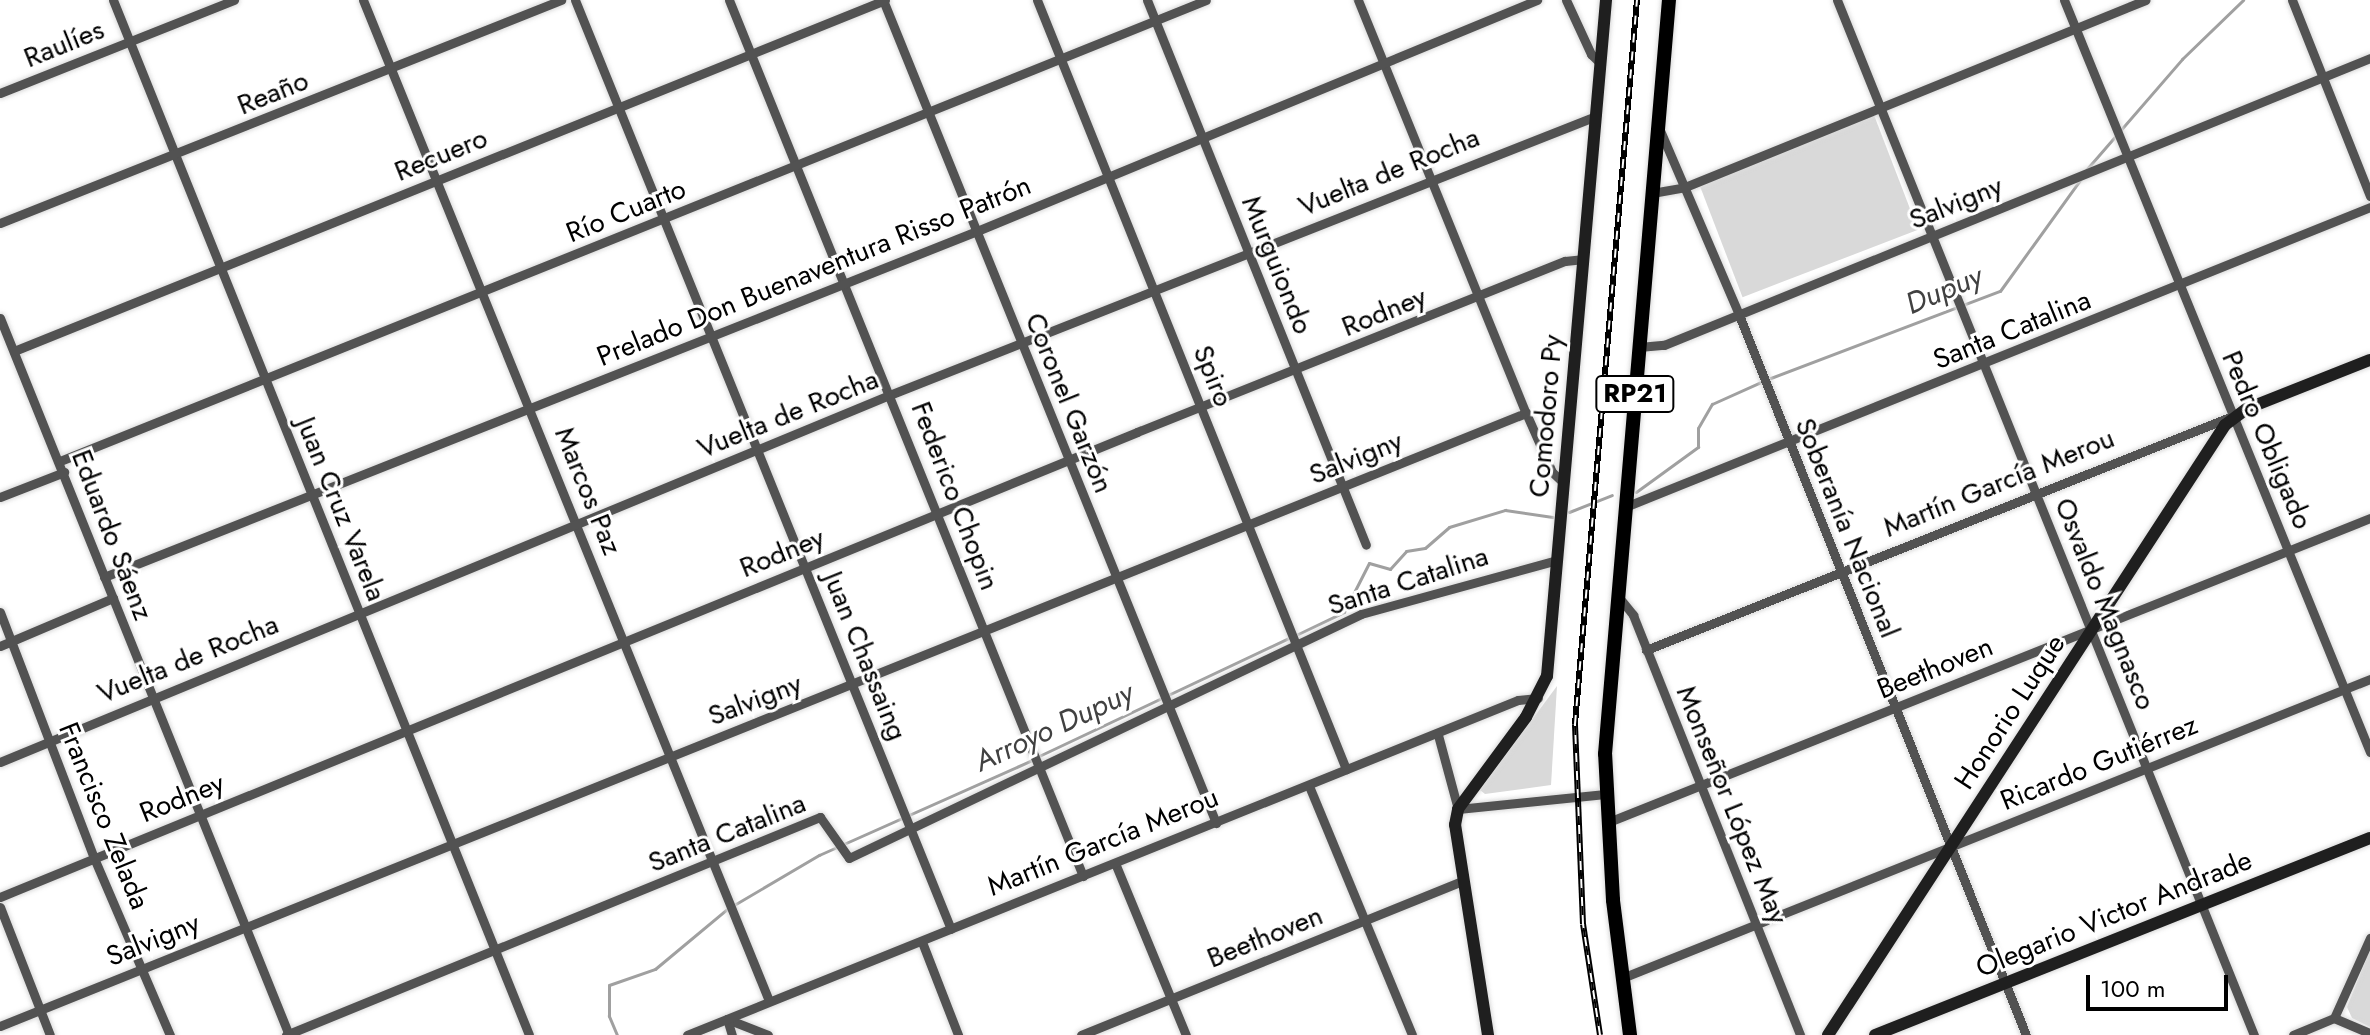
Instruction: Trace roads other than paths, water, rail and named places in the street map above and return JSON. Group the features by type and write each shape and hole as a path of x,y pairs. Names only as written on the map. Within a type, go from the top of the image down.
{"main road":[{"name":"RP21","path":"1630,1035 1605,794 1617,595 1669,0"}],"street":[{"name":"Juan Cruz Varela","path":"113,0 529,1035"},
{"name":"Raulíes","path":"0,93 234,0"},
{"name":"Marcos Paz","path":"363,0 769,1001"},
{"name":"Reaño","path":"0,223 561,0"},
{"name":"Juan Chassaing","path":"575,0 951,929"},
{"name":"Federico Chopin","path":"729,0 892,394 1083,876"},
{"name":"Recuero","path":"14,351 884,0"},
{"name":"Coronel Garzón","path":"884,0 1216,823"},
{"name":"Spiro","path":"1037,0 1346,769"},
{"name":"Murguiondo","path":"1147,0 1366,545"},
{"name":"Río Cuarto","path":"60,461 1206,0"},
{"path":"1358,0 1526,413 1552,472 1564,483"},
{"name":"Prelado Don Buenaventura Risso Patrón","path":"104,577 977,231 1201,136 1537,0"},
{"path":"1566,0 1591,54 1601,64"},
{"name":"Comodoro Py","path":"1458,809 1538,698 1547,676 1606,0"},
{"path":"1837,0 1933,235"},
{"path":"2064,0 2075,29"},
{"path":"1652,193 1685,187 2145,0"},
{"path":"2292,0 2370,196"},
{"name":"Pedro Obligado","path":"2075,29 2370,752"},
{"path":"2127,156 2370,58"},
{"name":"Vuelta de Rocha","path":"0,762 892,394 1249,254 1430,178 1596,116"},
{"path":"1659,128 1739,315"},
{"name":"Salvigny","path":"1639,347 1664,345 2127,156"},
{"name":"Santa Catalina","path":"1625,507 1789,445 2370,207"},
{"name":"Osvaldo Magnasco","path":"1933,235 2254,1035"},
{"name":"Rodney","path":"0,897 939,513 1478,297 1584,259"},
{"name":"Soberanía Nacional","path":"1739,315 2026,1035"},
{"name":"Eduardo Sáenz","path":"0,318 60,461 287,1035"},
{"name":"Martín García Merou","path":"1646,650 2370,360"},
{"name":"Salvigny","path":"0,1026 1526,413"},
{"name":"Honorio Luque","path":"1828,1035 2233,416"},
{"path":"0,497 64,472"},
{"name":"Beethoven","path":"1606,823 2370,518"},
{"name":"Santa Catalina","path":"287,1035 494,949 712,864 820,817 849,858 1368,611 1557,560"},
{"name":"Monseñor López May","path":"1617,595 1627,604 1800,1035"},
{"path":"0,646 113,598"},
{"name":"Francisco Zelada","path":"0,612 94,858 170,1035"},
{"name":"Ricardo Gutiérrez","path":"1622,978 2370,679"},
{"name":"Martín García Merou","path":"687,1035 1346,769 1438,735 1518,700 1538,698"},
{"path":"1438,735 1458,809 1455,825 1488,1035"},
{"path":"1309,786 1412,1035"},
{"path":"1458,809 1605,794"},
{"name":"Olegario Victor Andrade","path":"1875,1035 2370,838"},
{"path":"1115,863 1186,1035"},
{"name":"Beethoven","path":"1081,1035 1464,880"},
{"path":"0,907 50,1035"},
{"path":"2293,1035 2334,1018 2370,938"},
{"path":"922,942 958,1035"},
{"path":"2334,1018 2370,1033"},
{"path":"727,1019 732,1035"},
{"path":"727,1019 768,1035"}],"waterway":[{"name":"Dupuy","path":"2086,170 2182,59 2243,0"},
{"name":"Dupuy","path":"1768,379 2000,291 2080,180"},
{"name":"Dupuy","path":"1636,492 1698,447 1698,428 1712,404 1761,382"},
{"name":"Arroyo Dupuy","path":"1569,512 1612,495"},
{"name":"Arroyo Dupuy","path":"1296,635 1344,612 1369,563 1390,569 1406,551 1425,548 1449,527 1505,510 1552,517"},
{"name":"Arroyo Dupuy","path":"1039,756 1289,638"},
{"name":"Arroyo Dupuy","path":"734,905 819,855 1032,760"},
{"name":"Arroyo Dupuy","path":"617,1035 609,1016 609,985 655,969 727,909"}],"railway":[{"path":"1600,1035 1583,924 1575,724 1637,0"}]}
